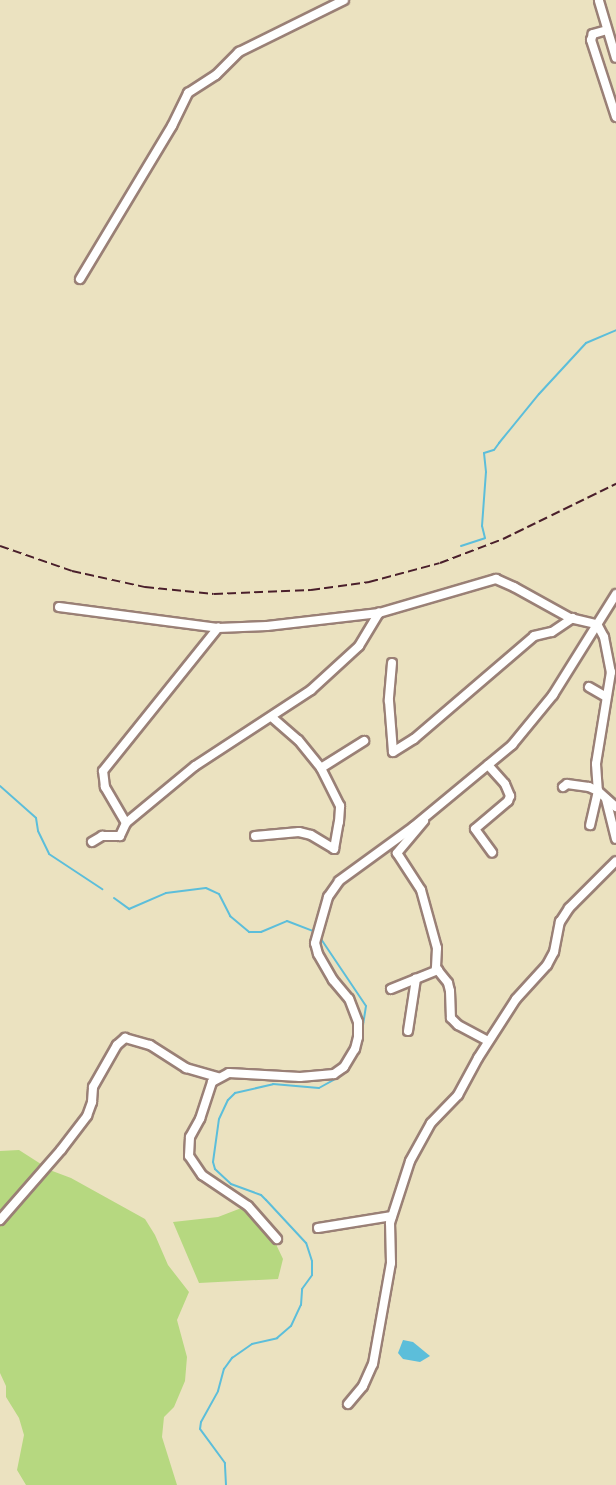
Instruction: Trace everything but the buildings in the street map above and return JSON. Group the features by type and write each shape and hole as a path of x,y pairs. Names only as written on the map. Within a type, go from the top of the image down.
{"street":[{"path":"80,279 172,126 188,93 216,75 240,52 344,0"},
{"path":"599,2 616,58"},
{"path":"607,30 593,34 591,40 616,117"},
{"path":"58,607 218,628 267,626 380,613 496,579 573,618 597,624"},
{"path":"277,1239 248,1206 202,1175 189,1156 190,1137 200,1119 212,1082 229,1073 325,1075 334,1074 344,1067 358,1037 356,1013 328,972 315,943 328,897 339,881 428,814 488,765 535,720 616,594"},
{"path":"92,843 102,836 120,836 126,823 195,766 272,717 334,670 359,646 380,613"},
{"path":"392,663 388,701 393,752 414,740 534,636 552,632 573,618"},
{"path":"590,825 598,791 596,764 610,659 597,624"},
{"path":"126,823 105,788 103,771 218,628"},
{"path":"589,687 606,697"},
{"path":"255,836 299,832 311,835 334,849 340,806 321,768 298,740 272,717"},
{"path":"321,768 364,741"},
{"path":"488,765 505,784 510,796 508,801 475,829 492,852"},
{"path":"563,787 567,784 589,787 598,791 616,807"},
{"path":"606,798 616,839"},
{"path":"428,814 418,831 397,853 421,891 437,948 438,970 448,983 451,1018 458,1026 488,1041"},
{"path":"348,1404 363,1386 373,1364 391,1263 392,1216 410,1161 431,1123 458,1095 488,1041 516,999 547,965 554,952 560,922 569,908 616,861"},
{"path":"391,989 438,970"},
{"path":"408,1031 416,979"},
{"path":"0,1220 76,1131 90,1107 93,1087 117,1045 124,1038 150,1045 186,1068 218,1077"},
{"path":"318,1228 392,1216"}],"green space":[{"path":"19,1150 44,1166 0,1217 0,1151"},
{"path":"47,1169 71,1178 145,1219 168,1265 189,1292 177,1320 187,1357 185,1381 174,1407 164,1417 162,1437 177,1485 26,1485 17,1470 24,1435 19,1418 6,1397 6,1386 0,1373 0,1223"},
{"path":"244,1207 273,1238 283,1259 278,1279 199,1283 173,1222 218,1217"}],"water":[{"path":"403,1340 413,1342 430,1356 420,1362 403,1359 398,1353"}],"waterway":[{"path":"461,546 485,538 482,526 486,472 484,453 494,450 539,394 586,343 616,330"},
{"path":"0,786 36,818 38,831 49,854 102,889"},
{"path":"114,898 129,909 166,893 206,888 219,894 230,916 249,932 261,932 287,921 316,932"},
{"path":"319,936 366,1006 361,1038"},
{"path":"226,1485 225,1463 200,1429 201,1422 218,1391 224,1369 232,1358 252,1344 277,1338 291,1326 301,1305 302,1289 312,1275 312,1261 306,1243 261,1195 231,1184 215,1169 213,1162 219,1119 228,1100 235,1093 273,1084 319,1088 341,1076 356,1055"}],"railway":[{"path":"0,546 72,571 145,587 214,594 311,590 369,582 440,563 503,539 616,484"}]}
